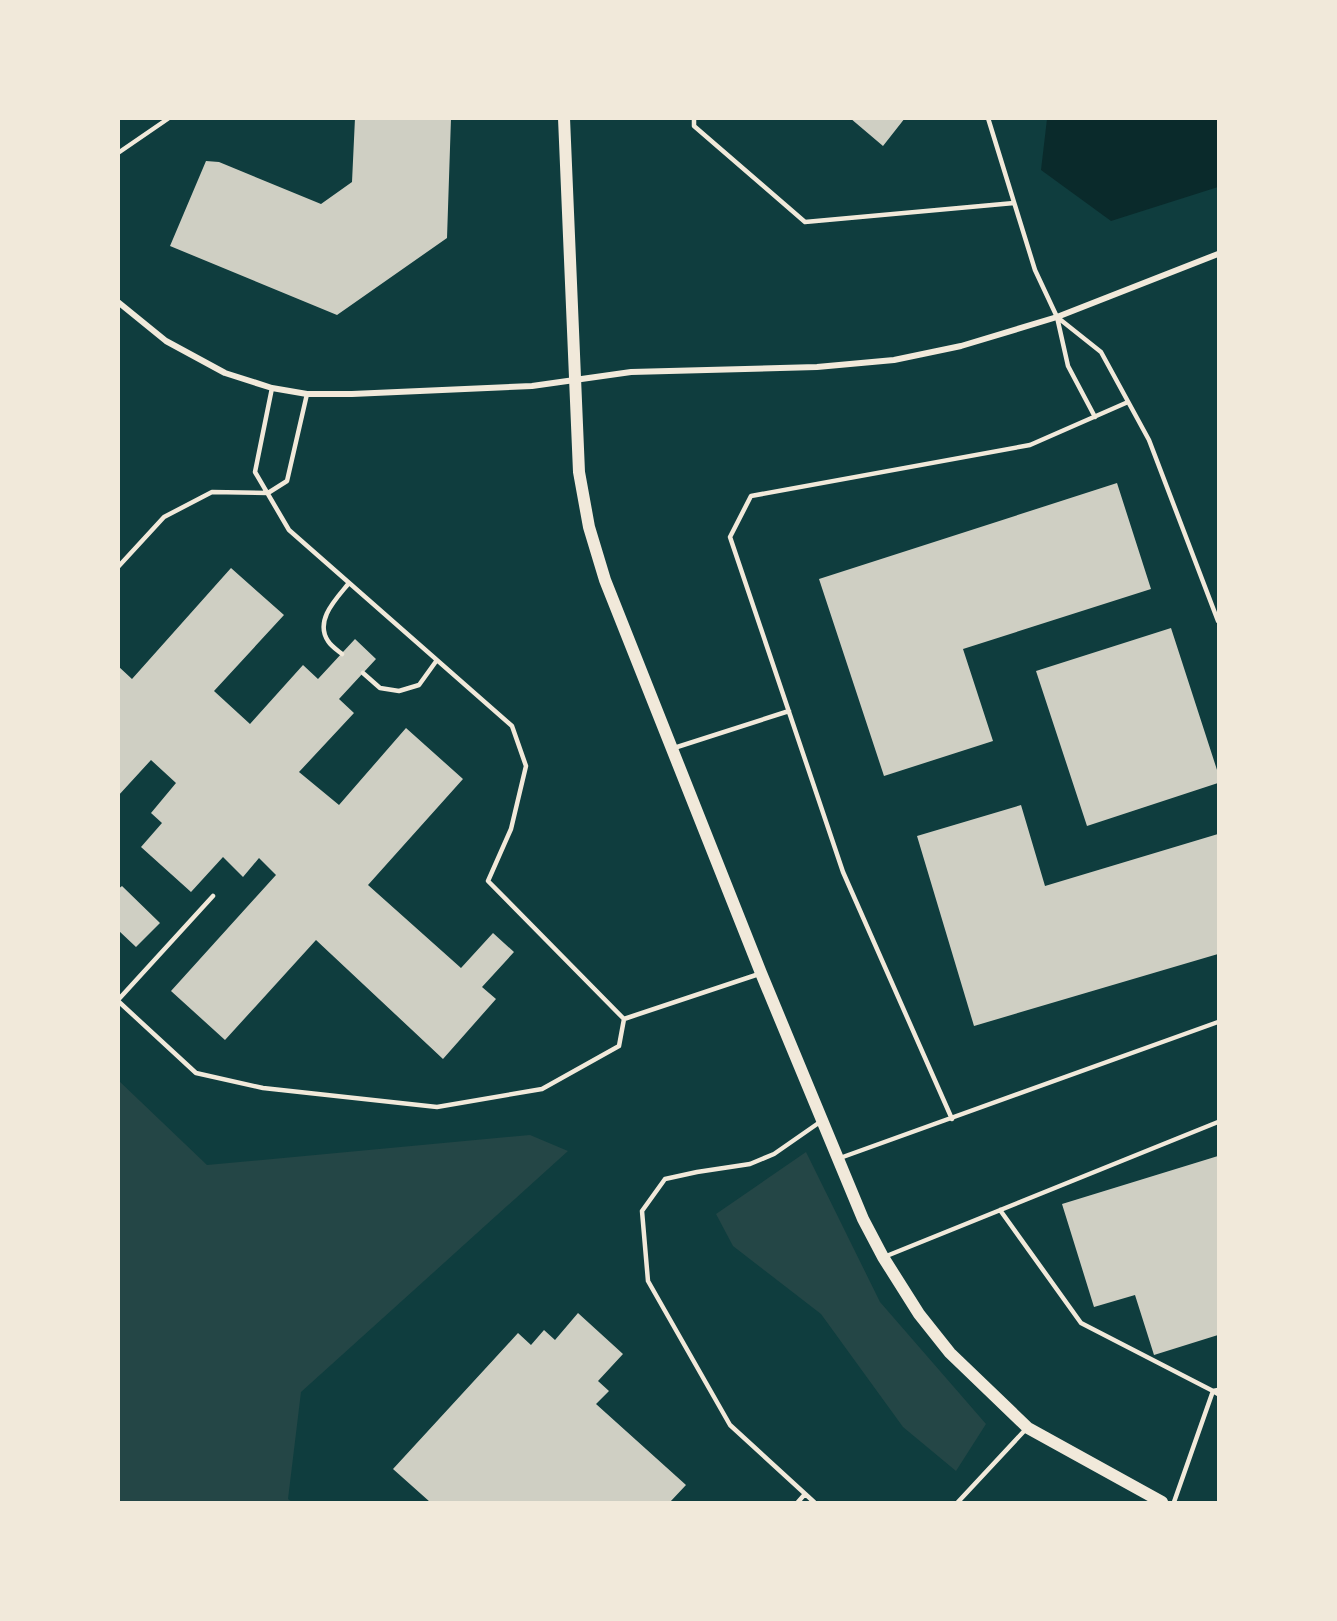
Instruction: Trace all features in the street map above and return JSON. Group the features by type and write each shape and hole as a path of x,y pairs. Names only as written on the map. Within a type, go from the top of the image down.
{"main road":[{"path":"564,118 579,472 589,527 604,580 761,973 863,1219 883,1257 919,1314 950,1353 1028,1428 1162,1503"}],"street":[{"path":"118,302 166,341 225,373 272,388 307,394 352,394 532,386 632,372 817,367 894,360 961,346 1057,317 1218,255"}],"lane":[{"path":"118,153 169,118"},
{"path":"694,118 694,126 805,222 1014,203"},
{"path":"988,118 1035,270 1057,317 1068,366 1095,417"},
{"path":"1057,317 1101,352 1149,440 1218,621"},
{"path":"272,388 255,472 289,530 512,726 525,766 511,829 488,881 624,1019"},
{"path":"118,567 164,517 212,492 268,493 287,481 307,394"},
{"path":"952,1119 843,872 730,537 751,496 1030,445 1128,402"},
{"path":"342,654 327,640 323,626 330,606 349,583"},
{"path":"363,673 380,688 399,691 418,685 437,660"},
{"path":"672,749 789,711"},
{"path":"213,896 118,1001 195,1073 263,1088 437,1107 542,1089 619,1046 624,1019"},
{"path":"624,1019 761,973"},
{"path":"839,1159 1218,1022"},
{"path":"813,1503 730,1425 648,1281 642,1211 665,1179 750,1164 774,1154 822,1120"},
{"path":"883,1257 1218,1122"},
{"path":"1000,1210 1081,1323 1217,1392 1174,1503"},
{"path":"958,1503 1028,1428"},
{"path":"798,1503 805,1494"}],"shaded area":[{"path":"1047,119 1218,119 1218,187 1111,221 1041,170"},
{"path":"118,1080 207,1165 530,1135 568,1151 301,1392 288,1499 292,1502 119,1502"},
{"path":"806,1152 880,1302 986,1424 956,1471 903,1427 821,1314 733,1246 716,1214"}],"building":[{"path":"355,118 451,118 447,238 337,315 170,246 206,161 219,162 321,204 352,182"},
{"path":"850,118 905,118 883,146"},
{"path":"1117,483 1151,589 963,649 993,741 884,776 819,579"},
{"path":"231,568 284,615 214,691 250,724 303,665 318,679 355,639 376,659 339,699 354,713 299,772 339,805 406,728 463,779 368,885 461,968 493,933 514,952 482,987 496,999 443,1059 316,940 225,1040 171,991 276,875 259,858 243,877 223,857 191,892 141,847 162,823 151,813 176,783 151,760 118,796 118,666 132,679"},
{"path":"1171,628 1218,773 1218,783 1087,826 1036,671"},
{"path":"1021,805 1045,886 1218,834 1218,954 974,1026 917,836"},
{"path":"122,886 160,923 136,947 118,930 118,889"},
{"path":"1218,1156 1218,1335 1154,1355 1135,1295 1094,1307 1062,1204"},
{"path":"578,1313 623,1354 598,1381 609,1391 596,1404 686,1485 670,1502 430,1502 393,1469 518,1333 531,1345 544,1330 555,1340"}]}
